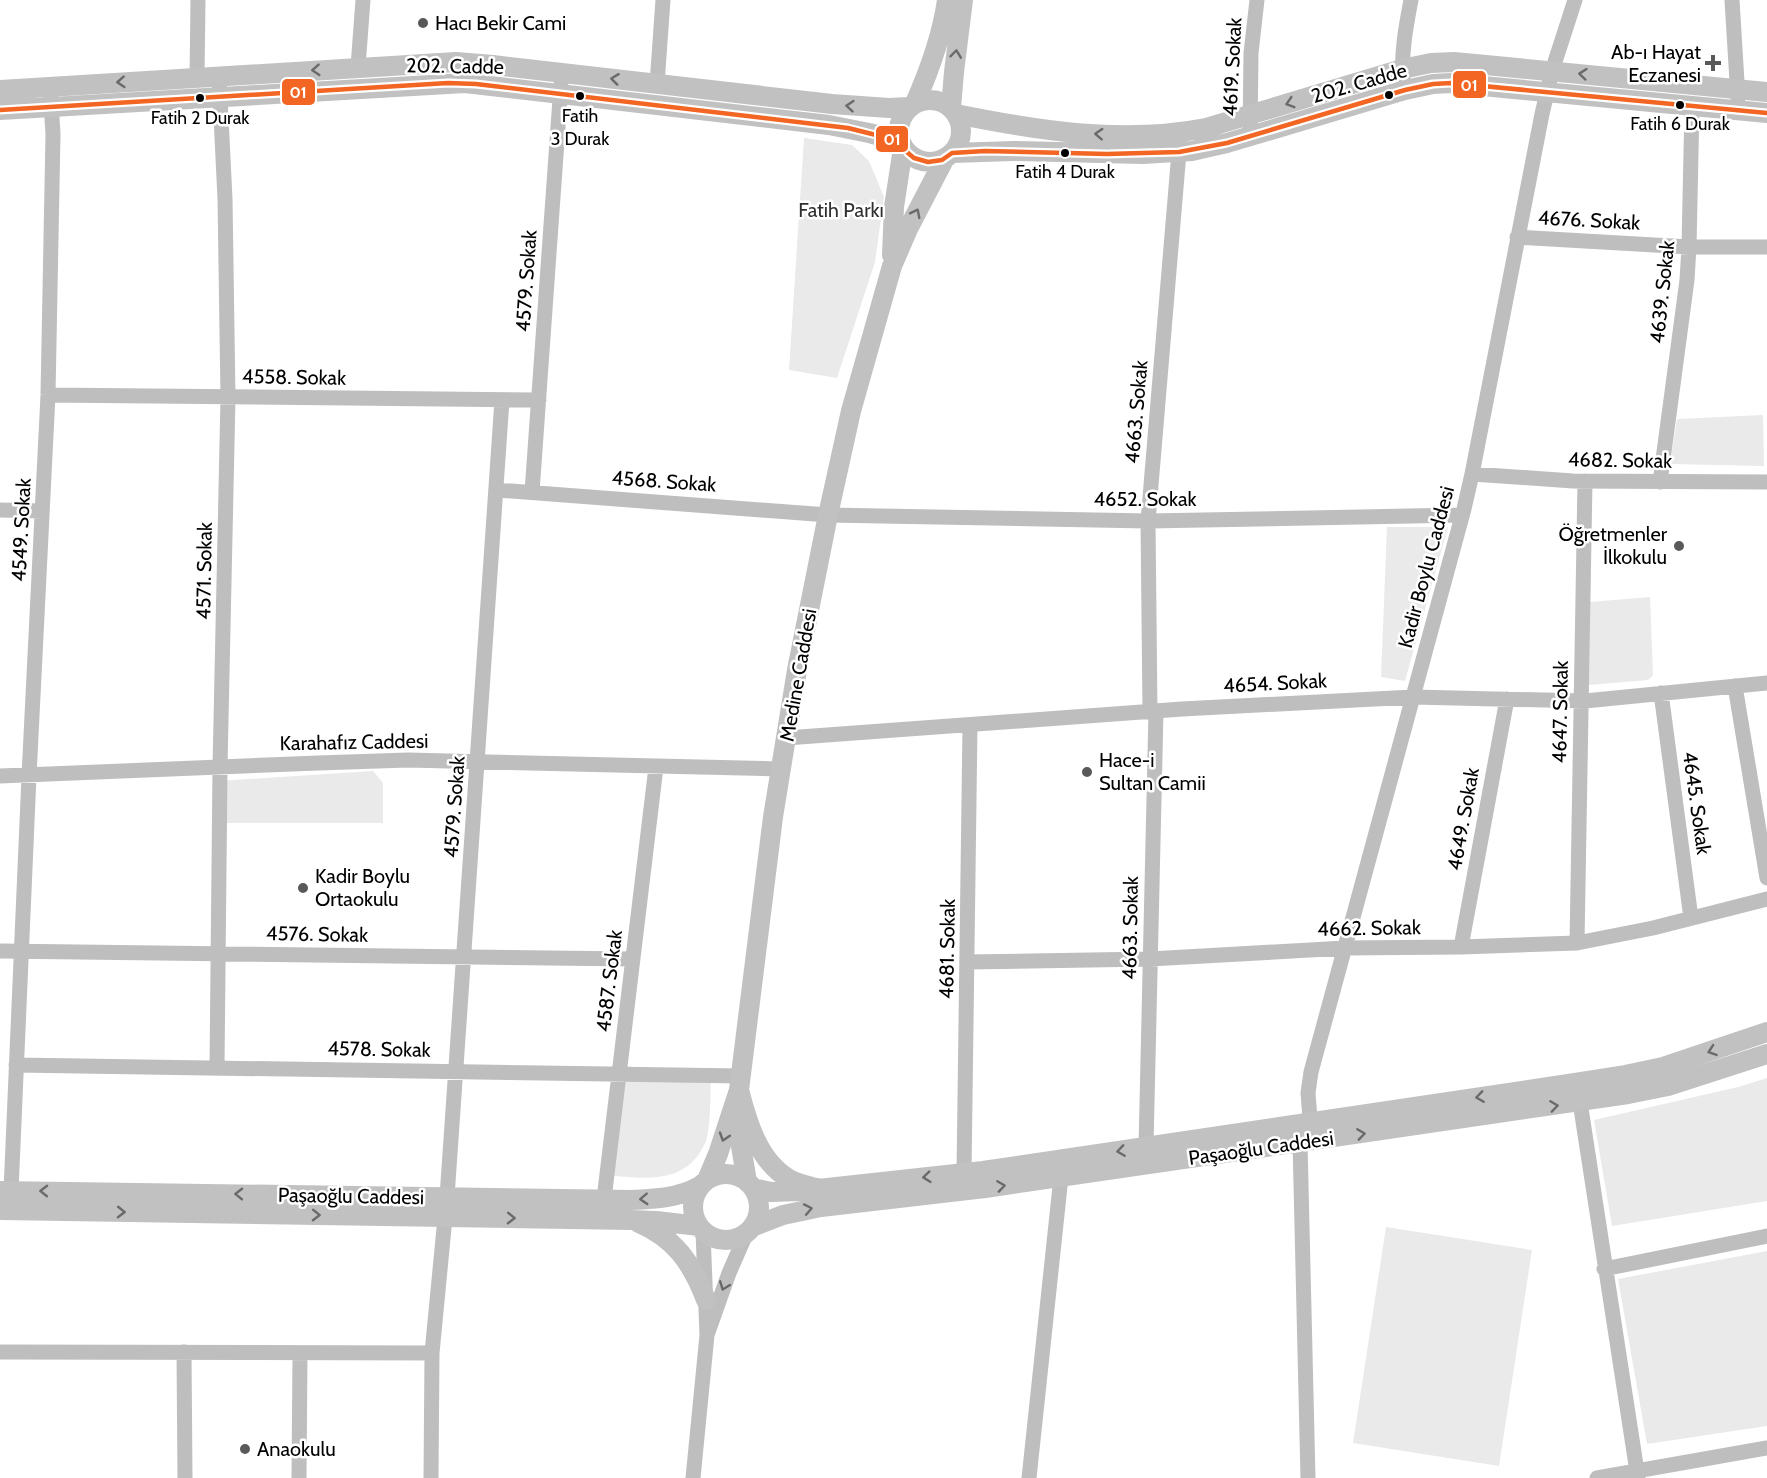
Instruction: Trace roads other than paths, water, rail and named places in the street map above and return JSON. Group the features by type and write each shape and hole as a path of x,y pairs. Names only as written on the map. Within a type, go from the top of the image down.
{"street":[{"path":"197,78 198,0"},
{"path":"358,68 363,0"},
{"path":"657,84 663,0"},
{"path":"912,105 936,50 947,0"},
{"path":"954,111 938,100 922,100 912,105 904,113 898,126 901,144 908,153 921,161 935,162 949,155 958,144 961,128 954,111 954,72 963,0"},
{"name":"4619. Sokak","path":"1250,136 1251,53 1257,0"},
{"path":"1405,90 1402,69 1405,29 1412,0"},
{"name":"Kadir Boylu Caddesi","path":"1308,1478 1307,1135 1311,1072 1472,474 1547,91 1575,0"},
{"path":"1732,0 1738,110"},
{"name":"202. Cadde","path":"0,90 456,62 841,105 889,108 912,105"},
{"name":"202. Cadde","path":"954,111 1034,129 1075,133 1130,135 1181,133 1206,128 1402,69 1431,63 1454,62 1767,92"},
{"name":"4579. Sokak","path":"532,492 562,73"},
{"name":"4571. Sokak","path":"217,1068 220,767 228,397 225,199 219,76"},
{"name":"202. Cadde","path":"0,110 448,83 476,84 829,125 868,133 901,144"},
{"name":"202. Cadde","path":"949,155 985,151 1107,154 1179,152 1207,148 1405,90 1451,83 1767,113"},
{"name":"4549. Sokak","path":"5,1191 16,1065 48,395 53,134 50,87"},
{"name":"4639. Sokak","path":"1660,482 1687,280 1692,105"},
{"name":"Medine Caddesi","path":"892,266 894,207 901,144"},
{"name":"4663. Sokak","path":"1146,1147 1153,711 1148,521 1179,152"},
{"name":"Medine Caddesi","path":"750,1185 741,1146 740,1083 773,818 797,670 851,411 892,266 908,229 949,155"},
{"name":"4676. Sokak","path":"1517,237 1689,247 1767,247"},
{"name":"4558. Sokak","path":"48,395 539,400"},
{"name":"4579. Sokak","path":"431,1478 432,1353 447,1207 502,400"},
{"name":"4682. Sokak","path":"1472,474 1586,481 1767,482"},
{"name":"4647. Sokak","path":"1577,943 1586,481"},
{"name":"4568. Sokak","path":"497,490 828,514"},
{"path":"0,510 42,511"},
{"name":"4652. Sokak","path":"828,514 1148,521 1462,514"},
{"name":"4654. Sokak","path":"786,738 1153,711 1413,697 1581,700 1767,683"},
{"path":"1735,686 1767,878"},
{"name":"4645. Sokak","path":"1661,693 1691,918"},
{"name":"4649. Sokak","path":"1461,947 1507,699"},
{"name":"4681. Sokak","path":"964,1173 970,725"},
{"name":"Karahafız Caddesi","path":"0,776 408,760 781,769"},
{"name":"4587. Sokak","path":"604,1200 656,766"},
{"name":"4662. Sokak","path":"967,962 1150,959 1345,948 1577,943 1653,928 1767,899"},
{"name":"4576. Sokak","path":"0,951 633,960"},
{"name":"Paşaoğlu Caddesi","path":"750,1230 783,1215 821,1207 1061,1177 1307,1135 1624,1075 1663,1067 1767,1032"},
{"name":"Paşaoğlu Caddesi","path":"750,1185 771,1191 786,1192 820,1189 964,1173 1146,1147 1307,1135 1580,1102 1668,1086 1767,1054"},
{"name":"4578. Sokak","path":"16,1065 619,1074 740,1083"},
{"path":"740,1083 750,1129 761,1149 775,1167 791,1180 820,1189"},
{"name":"Medine Caddesi","path":"704,1183 718,1154 740,1083"},
{"path":"1580,1102 1637,1474"},
{"path":"708,1335 729,1273 756,1220 759,1210 758,1198 750,1185 735,1175 713,1176 704,1183 693,1200 692,1210 701,1229 709,1236 719,1240 741,1237 750,1230"},
{"path":"1029,1478 1061,1177"},
{"name":"Paşaoğlu Caddesi","path":"0,1210 447,1207 659,1198 682,1194 704,1183"},
{"name":"Paşaoğlu Caddesi","path":"5,1191 447,1207 656,1221 701,1229"},
{"path":"631,1220 655,1231 678,1249 694,1272 706,1300"},
{"path":"693,1478 708,1335 701,1229"},
{"path":"1604,1269 1767,1236"},
{"path":"0,1352 432,1353"},
{"path":"184,1352 185,1478"},
{"path":"299,1478 300,1353"},
{"path":"1597,1478 1637,1474 1767,1448"}],"place":[{"name":"Hacı Bekir Cami","path":"423,23"},
{"name":"Ab-ı Hayat Eczanesi","path":"1713,63"},
{"name":"Fatih 3 Durak","path":"580,96"},
{"name":"Fatih 2 Durak","path":"200,98"},
{"name":"Fatih 6 Durak","path":"1680,105"},
{"name":"Fatih 4 Durak","path":"1065,153"},
{"name":"Öğretmenler İlkokulu","path":"1679,546"},
{"name":"Hace-i Sultan Camii","path":"1087,772"},
{"name":"Kadir Boylu Ortaokulu","path":"303,888"},
{"name":"Anaokulu","path":"245,1449"}],"park label":[{"name":"Fatih Parkı","path":"841,210"}]}
